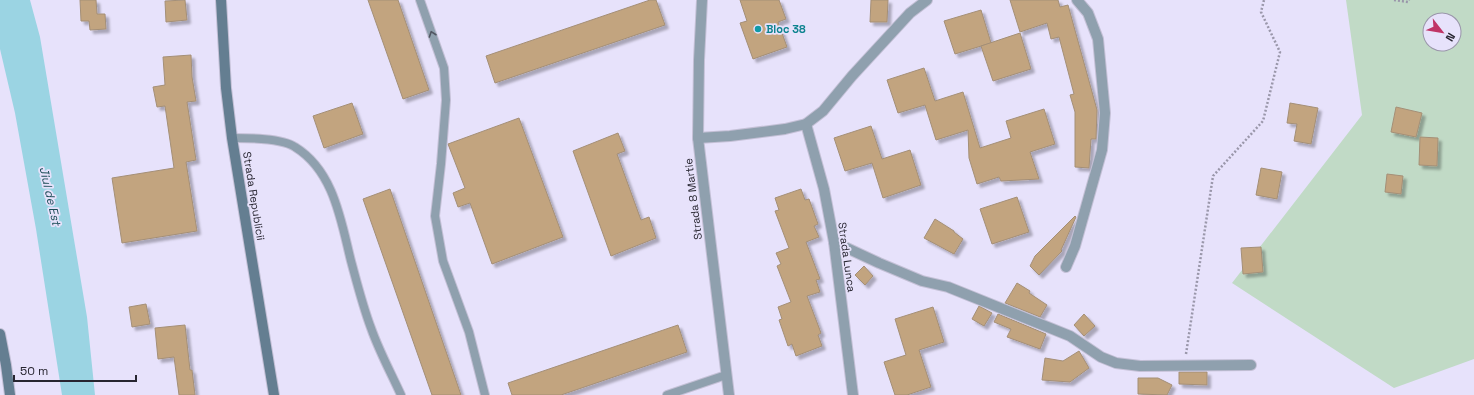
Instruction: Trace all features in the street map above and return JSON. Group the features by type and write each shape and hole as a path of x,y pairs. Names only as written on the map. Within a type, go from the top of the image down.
{"main road":[{"name":"Strada Republicii","path":"221,0 226,88 232,138 274,395"},
{"path":"0,334 10,395"}],"street":[{"name":"Strada 8 Martie","path":"702,0 699,60 698,138 729,395"},
{"path":"698,138 730,136 785,129 806,124 822,111 910,13 928,0"},
{"path":"1066,267 1075,246 1102,150 1105,113 1098,39 1088,13 1077,0"},
{"name":"Strada Lunca","path":"806,124 824,189 834,242 853,395"},
{"path":"834,242 922,281 948,287 1070,336 1101,357 1116,363 1140,366 1251,365"}],"lane":[{"path":"420,0 444,68 446,100 435,216 443,261 469,332 485,395"},
{"path":"232,138 273,140 294,146 311,159 327,183 337,204 355,275 371,328 401,395"},
{"path":"667,395 726,375"}],"path":[{"path":"1184,365 1213,176 1263,121 1280,52 1261,12 1264,0"},
{"path":"1394,0 1408,2 1409,0"}],"shaded area":[{"path":"1346,0 1474,0 1474,359 1394,388 1232,283 1362,115"}],"water":[{"name":"Jiul de Est","path":"0,0 30,0 40,37 87,317 95,395 62,395 36,229 15,113 0,49"}],"building":[{"path":"80,0 96,0 97,14 105,14 106,29 90,30 89,21 81,21"},
{"path":"185,0 187,20 166,22 165,1"},
{"path":"368,0 398,0 429,90 403,99"},
{"path":"650,0 656,0 665,25 495,83 486,56"},
{"name":"Bloc 38","path":"740,0 779,0 786,19 778,22 787,47 753,59 740,23 747,21"},
{"path":"871,0 888,0 887,22 870,22"},
{"path":"1010,0 1058,0 1060,7 1068,5 1097,110 1096,139 1091,139 1089,168 1075,167 1075,112 1070,95 1074,94 1059,37 1051,39 1047,23 1020,32"},
{"path":"981,10 991,43 955,54 944,21"},
{"path":"1020,33 1031,69 993,81 981,46"},
{"path":"191,55 192,77 196,101 187,102 196,160 186,162 197,231 122,243 112,178 174,168 165,106 157,107 153,87 165,85 163,57"},
{"path":"924,68 935,101 963,92 980,148 1011,138 1006,121 1044,109 1055,144 1030,152 1039,179 1001,181 999,177 977,184 969,158 968,130 936,140 925,105 898,113 887,80"},
{"path":"352,103 363,134 324,148 313,116"},
{"path":"1290,103 1318,108 1311,144 1294,141 1297,124 1287,123"},
{"path":"1396,107 1422,113 1416,137 1391,132"},
{"path":"519,118 563,237 492,264 470,203 458,207 453,193 465,188 448,144"},
{"path":"871,126 882,159 910,150 921,185 883,198 872,163 845,171 834,138"},
{"path":"618,133 625,151 617,154 641,220 649,217 656,238 611,256 573,151"},
{"path":"1420,137 1438,138 1437,166 1419,165"},
{"path":"1261,168 1282,172 1277,199 1256,195"},
{"path":"1387,174 1403,176 1401,194 1385,192"},
{"path":"390,189 461,395 432,395 363,199"},
{"path":"801,189 805,200 809,199 818,224 814,226 819,237 806,242 820,279 816,280 820,292 807,296 821,333 818,335 822,346 796,356 792,344 788,346 779,320 782,319 778,307 791,302 777,266 781,264 776,253 789,248 775,211 779,210 775,198"},
{"path":"1017,197 1029,232 992,244 980,209"},
{"path":"1075,216 1076,217 1061,250 1062,251 1039,275 1030,266 1035,256"},
{"path":"935,219 954,231 963,239 954,254 924,238"},
{"path":"1261,247 1263,272 1243,274 1241,248"},
{"path":"864,266 873,276 865,285 855,275"},
{"path":"1017,283 1030,291 1029,293 1047,305 1040,317 1005,303"},
{"path":"146,304 150,324 132,327 129,307"},
{"path":"979,306 992,313 984,326 972,319"},
{"path":"933,307 944,342 919,350 931,387 907,395 895,395 884,362 906,355 895,319"},
{"path":"998,314 1046,334 1040,349 1007,337 1011,329 994,322"},
{"path":"1084,314 1095,326 1084,336 1074,325"},
{"path":"185,325 190,370 192,370 195,395 179,395 174,357 158,359 155,328"},
{"path":"678,325 687,352 561,395 512,395 508,383"},
{"path":"1079,351 1089,368 1070,382 1042,380 1045,358 1063,361"},
{"path":"1179,372 1207,372 1207,385 1179,384"},
{"path":"1138,378 1158,378 1172,385 1167,395 1138,394"}],"place":[{"name":"Bloc 38","path":"758,29"}]}
